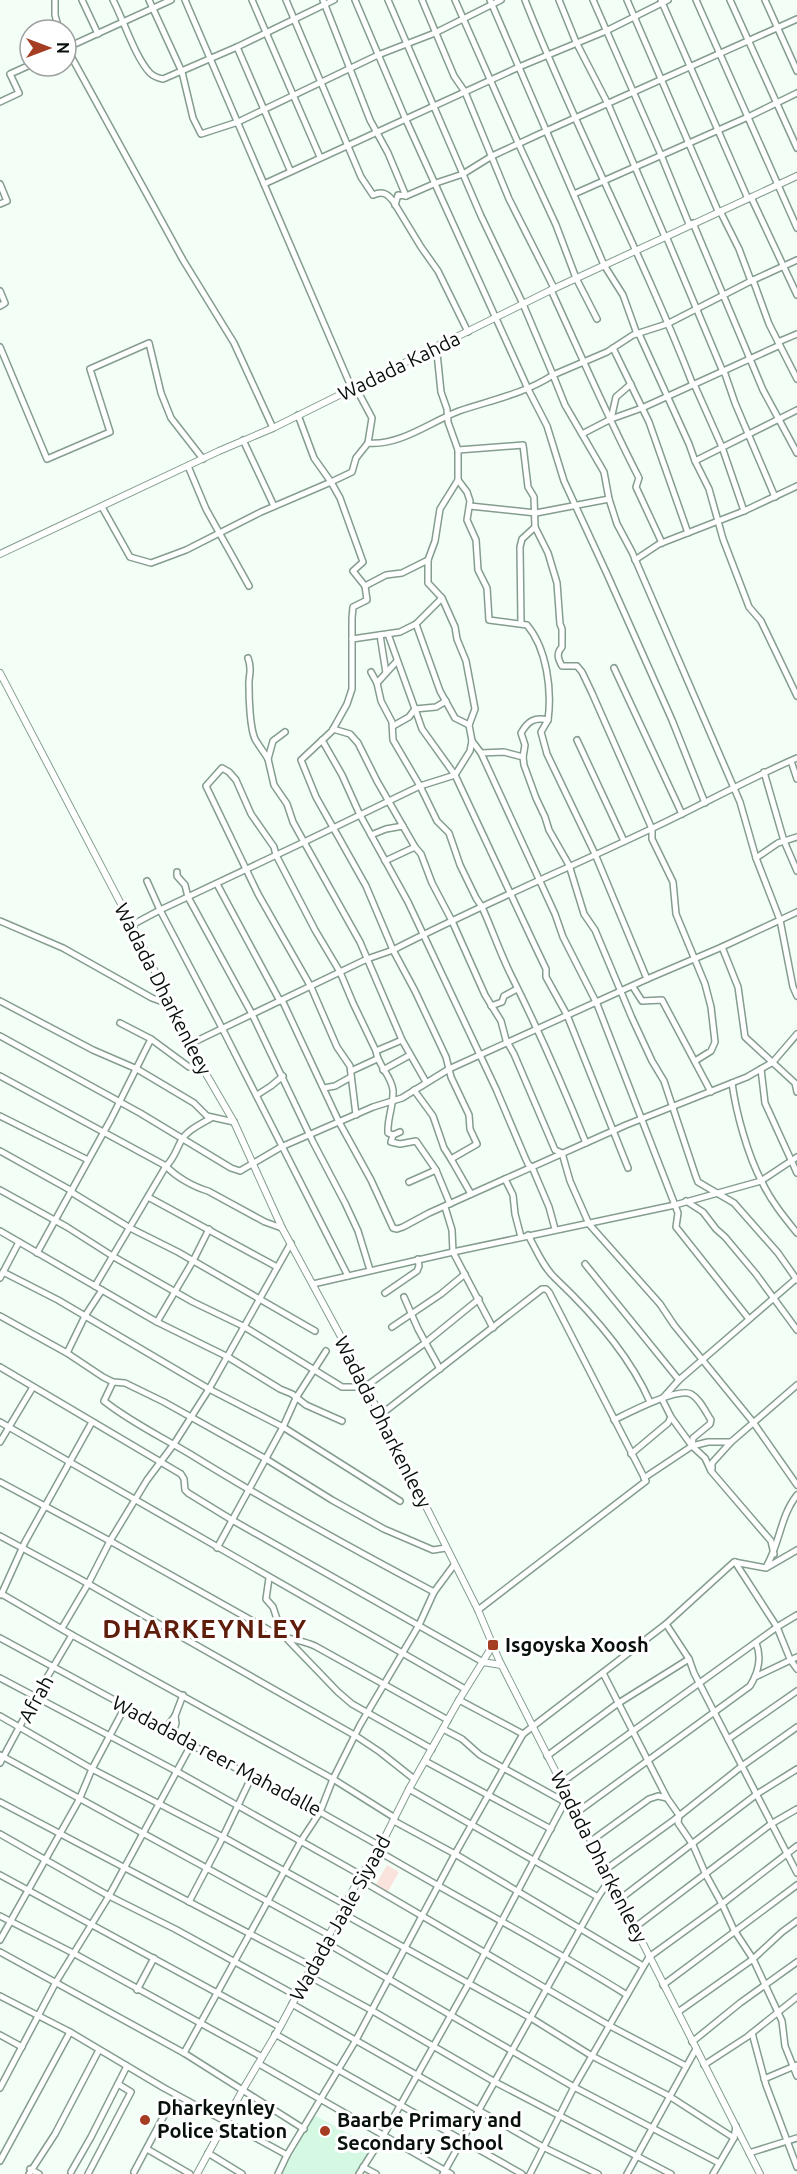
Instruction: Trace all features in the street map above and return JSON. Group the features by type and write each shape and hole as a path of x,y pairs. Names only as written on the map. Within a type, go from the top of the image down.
{"main road":[{"name":"Wadada Kahda","path":"0,554 188,465 273,428 553,289 797,176"},
{"name":"Wadada Dharkenleey","path":"0,673 132,925 190,1044 234,1122 282,1228 314,1284 478,1610 501,1665 567,1799 591,1841 760,2174"},
{"name":"Wadada Jaale Siyaad","path":"197,2174 313,1967 360,1877 395,1820 414,1779 493,1645"},
{"path":"483,1662 501,1665"}],"street":[{"path":"55,0 56,18"},
{"path":"82,0 98,34"},
{"path":"113,0 135,48 153,76 163,79 294,20 324,2 334,0"},
{"path":"149,0 182,72 193,118 201,134 238,122 378,56 435,33 490,2 501,0"},
{"path":"78,43 171,0"},
{"path":"102,507 130,557 151,563 186,550 274,506 352,472 356,458 368,443 372,418 354,388 185,0"},
{"path":"252,0 320,157"},
{"path":"286,0 367,188 373,195 388,194 396,205 438,271 468,332"},
{"path":"355,0 406,120 547,426 564,481 672,720 705,803"},
{"path":"388,0 463,174 523,304 565,405 604,472 617,524 635,560 740,802 756,858 780,920 793,987 797,996"},
{"path":"422,0 454,76 465,92 509,199 553,289 597,393 639,478 636,487 662,543"},
{"path":"455,0 556,225 576,278 597,320"},
{"path":"525,0 546,55 605,182 722,447 744,511"},
{"path":"559,0 576,42 608,104 636,167 724,371 775,497"},
{"path":"593,0 691,224 702,239 723,295 777,419 797,453"},
{"path":"627,0 719,211 739,249 769,324 797,379"},
{"path":"696,0 797,228"},
{"path":"730,0 797,148"},
{"path":"765,0 797,71"},
{"path":"264,184 290,170 406,120 519,67 606,31 663,1 718,131 797,295"},
{"path":"324,2 370,120 406,196"},
{"path":"490,2 604,265 623,295 638,334 709,489 749,607 761,621 797,696"},
{"path":"396,205 398,195 406,196 463,174 492,156 519,146 546,131 797,19"},
{"path":"237,47 290,170"},
{"path":"0,102 19,93 10,74 18,70"},
{"path":"78,70 183,260 234,342 273,428"},
{"path":"574,194 718,131 797,93"},
{"path":"0,184 7,201 0,204"},
{"path":"368,443 377,444 395,439 448,416 528,389 638,334 667,324 752,280 797,260"},
{"path":"0,291 5,303 0,306"},
{"path":"582,434 611,419 642,408 750,359 797,334"},
{"path":"0,348 47,459 110,432 90,369 149,342 161,393 171,418 203,459"},
{"path":"132,925 420,786 454,775 470,751 472,741 469,725 475,709 466,661 455,627 442,598 428,583 428,560 435,541 440,509 458,480 458,450 441,392 437,353 440,344"},
{"path":"613,348 642,408 688,533"},
{"path":"611,419 616,398 631,384"},
{"path":"695,461 797,410"},
{"path":"298,415 314,458 340,498 363,562 353,571 365,586 367,600 353,607 352,688 346,704 333,729 301,760 316,797 370,895 393,950 446,1057 457,1092 469,1115 470,1130 477,1144 451,1159"},
{"path":"243,440 274,506"},
{"path":"458,450 523,445 528,487 534,497 535,527 548,553 557,583 562,629 562,647 558,658 562,666 577,666 582,672 652,829 652,838 673,882 676,914 705,984 711,1007 715,1042 711,1051 695,1061"},
{"path":"188,465 206,509 249,586"},
{"path":"458,480 466,492 470,506 467,520 476,540 478,570 487,588 489,620 521,623 527,625 531,630 547,668 550,702 548,720 541,732 547,754 595,854 647,979"},
{"path":"635,560 662,543 744,511 797,486"},
{"path":"470,506 536,513 609,499"},
{"path":"521,623 520,547 522,539 535,527"},
{"path":"365,586 387,575 402,573 428,560"},
{"path":"352,639 400,632 416,624 442,598"},
{"path":"416,624 440,691 455,718 469,725"},
{"path":"388,634 422,729 454,775 546,969 546,977 567,1015 628,1168"},
{"path":"380,635 386,673"},
{"path":"248,658 251,668 250,714 254,737 268,759 274,785 287,804 293,822 350,924 402,1040 426,1082"},
{"path":"377,683 397,661"},
{"path":"614,668 682,814"},
{"path":"371,672 393,726 393,740 437,820 449,833 460,865 532,1015 536,1030 586,1143"},
{"path":"393,726 409,717 415,709 436,707 446,701"},
{"path":"548,720 537,718 528,723 521,733 525,746 523,757 536,798 549,830 569,865 584,914 595,930 652,1061 664,1081 698,1182 734,1203 778,1253 796,1279 679,1380 662,1399"},
{"path":"333,729 350,734 358,743 415,848 421,854 432,883 452,921 490,1006 501,1022 507,1043 514,1054 555,1150 562,1153"},
{"path":"268,759 273,741 285,732"},
{"path":"322,740 408,902 481,1055 528,1164 532,1167 549,1207 555,1229"},
{"path":"577,740 624,841"},
{"path":"472,741 481,753 555,914 563,938 597,1004 678,1213 676,1227 748,1319"},
{"path":"481,753 504,752 523,757"},
{"path":"190,1044 367,959 393,950 569,865 652,829 764,772 797,758"},
{"path":"790,761 797,779"},
{"path":"356,1115 351,1074 311,987 246,869 206,786 222,768 236,780 251,814 274,847 315,930 340,972 352,1003 376,1051 377,1059 391,1082 393,1101 387,1128 388,1133 393,1135"},
{"path":"764,772 783,841 797,871"},
{"path":"371,836 386,829 403,826"},
{"path":"756,858 783,841 797,837"},
{"path":"385,861 415,848"},
{"path":"177,872 177,876 185,885 188,897 283,1076 309,1134 358,1231 370,1270"},
{"path":"147,881 348,1276"},
{"path":"217,884 281,1000 393,1228 404,1227 429,1213 562,1153 732,1083 773,1062 797,1034"},
{"path":"0,1036 120,1101 235,1171 245,1170 252,1163 281,1147 373,1107 402,1098 450,1069 797,912"},
{"path":"0,921 63,948 143,993 171,1005"},
{"path":"722,947 738,987 746,1037 759,1052 795,1083 797,1092"},
{"path":"633,987 642,1001 662,1000 711,1092"},
{"path":"490,1006 502,1002 504,996 518,989"},
{"path":"0,1001 93,1050 136,1069 194,1103 207,1116 234,1122"},
{"path":"120,1023 189,1067 202,1067"},
{"path":"37,1253 120,1101 150,1040"},
{"path":"376,1051 402,1040"},
{"path":"383,1070 410,1055"},
{"path":"324,1088 335,1086 377,1059"},
{"path":"761,1069 765,1103 794,1158 797,1173"},
{"path":"0,1076 166,1166 171,1172 199,1188 265,1222 282,1228"},
{"path":"256,1095 283,1076"},
{"path":"732,1083 735,1110 760,1181 774,1204 797,1233"},
{"path":"414,1090 433,1116 444,1148 471,1194"},
{"path":"0,1116 88,1160"},
{"path":"95,1286 183,1138 212,1118"},
{"path":"393,1135 400,1132"},
{"path":"393,1135 391,1142 416,1141 435,1170 448,1205 453,1252 493,1328"},
{"path":"0,1150 130,1228 193,1261 315,1331"},
{"path":"562,1153 570,1181 589,1224 660,1304 674,1325 753,1422 797,1485"},
{"path":"314,1284 555,1229 675,1205 760,1181 794,1158"},
{"path":"409,1182 435,1170"},
{"path":"505,1179 513,1195 521,1237"},
{"path":"0,1190 193,1302 243,1326 342,1387 365,1387 425,1343 479,1299"},
{"path":"148,1197 277,1267"},
{"path":"686,1201 703,1212 725,1237 797,1330"},
{"path":"157,1322 209,1229"},
{"path":"0,1232 157,1322 228,1357 306,1405 342,1421"},
{"path":"528,1235 543,1263 555,1279 570,1293 616,1347 650,1402"},
{"path":"0,1278 19,1242"},
{"path":"62,1628 110,1541 209,1389 291,1243"},
{"path":"385,1293 417,1271 418,1259"},
{"path":"585,1264 679,1380"},
{"path":"3,1272 85,1316 209,1389 283,1427 400,1501"},
{"path":"392,1327 441,1294 465,1274"},
{"path":"379,1416 542,1289 546,1289 646,1481 478,1610"},
{"path":"67,1353 85,1316 102,1290"},
{"path":"404,1297 440,1369"},
{"path":"0,1316 67,1353 113,1382 125,1383 147,1393 266,1459 384,1529 433,1550 446,1548"},
{"path":"218,1548 283,1427 296,1398 326,1351"},
{"path":"0,1367 183,1477 183,1486 188,1493 232,1520 483,1662"},
{"path":"113,1382 104,1401 128,1419 174,1444 248,1490 434,1592"},
{"path":"711,1471 712,1463 731,1442 797,1385"},
{"path":"0,1442 33,1387"},
{"path":"614,1420 650,1402 685,1392 697,1398 711,1419 710,1424 693,1438 692,1446"},
{"path":"662,1399 671,1417 692,1446 705,1458 711,1471 771,1541 774,1554"},
{"path":"632,1454 663,1428 671,1417"},
{"path":"0,1422 465,1689"},
{"path":"92,1422 44,1506 0,1594 333,1779 395,1820 643,1966"},
{"path":"644,1478 692,1446 708,1442 731,1442"},
{"path":"0,1482 286,1638 338,1692 356,1707 432,1749"},
{"path":"766,1568 774,1554 786,1511 797,1495"},
{"path":"0,1536 356,1736 414,1779"},
{"path":"734,1562 766,1568 797,1550"},
{"path":"278,2174 356,2040 387,1978 523,1734 666,1624 734,1562"},
{"path":"734,1562 777,1627 797,1670"},
{"path":"184,2053 301,1841 320,1812 333,1779 368,1712 419,1625 434,1592 454,1565"},
{"path":"269,1578 266,1599 273,1607 286,1638"},
{"path":"561,1783 777,1627 797,1615"},
{"path":"666,1624 689,1659 797,1873"},
{"name":"Afrah","path":"1,1758 72,1635"},
{"name":"Wadadada reer Mahadalle","path":"0,1638 191,1745 320,1812 438,1886 565,1956 627,1995"},
{"path":"286,1638 302,1640 315,1646 448,1719"},
{"path":"576,1813 750,1686 759,1660 756,1643"},
{"path":"755,1677 797,1657"},
{"path":"547,1756 617,1704 689,1659"},
{"path":"603,1673 667,1798 679,1815 678,1823 693,1845 734,1930 766,1984 782,2021 785,2046 795,2066 797,2076"},
{"path":"0,1678 176,1771 301,1841 484,1953 610,2026 686,2066"},
{"path":"728,1739 797,1691"},
{"path":"165,1729 175,1716 183,1695"},
{"path":"459,1700 523,1734"},
{"path":"0,1940 79,1800 92,1769 125,1707"},
{"path":"0,1716 92,1769 223,1837 346,1905"},
{"path":"173,1733 176,1723 175,1716"},
{"path":"605,1870 797,1727"},
{"path":"359,2174 383,2136 469,1983 567,1799 480,1755 462,1739 443,1729"},
{"path":"0,2088 3,2076 22,2047 56,1982 109,1896 191,1745"},
{"path":"1,1758 329,1935"},
{"path":"425,1761 551,1829"},
{"path":"620,1899 757,1794 797,1769"},
{"path":"189,1902 252,1776"},
{"path":"409,1789 598,1897"},
{"path":"591,1841 649,1799 657,1796 667,1798"},
{"path":"0,1802 313,1967"},
{"path":"634,1928 771,1824 797,1809"},
{"path":"0,1834 109,1896 297,1996"},
{"path":"530,2174 574,2087 649,1957 797,1846"},
{"path":"0,1875 280,2027"},
{"path":"444,2172 610,1879"},
{"path":"663,1985 797,1885"},
{"path":"342,1913 531,2018 592,2056 669,2096 734,2138"},
{"path":"0,1916 74,1953 199,2024 321,2100 451,2174"},
{"path":"678,2012 753,1959 797,1921"},
{"path":"325,1942 574,2087 719,2163"},
{"path":"0,1952 184,2053 304,2129"},
{"path":"137,1990 154,1958"},
{"path":"692,2042 797,1962"},
{"path":"308,1976 372,2010 432,2047 558,2117 671,2174"},
{"path":"0,1996 70,2032 287,2156"},
{"path":"704,2065 723,2055 797,1997"},
{"path":"292,2004 543,2146 598,2174"},
{"path":"0,2161 70,2032"},
{"path":"752,2033 764,2079 797,2167"},
{"path":"275,2034 522,2174"},
{"path":"0,2035 22,2047"},
{"path":"627,2174 696,2049"},
{"path":"39,2174 30,2171 55,2134 99,2050"},
{"path":"71,2172 127,2066"},
{"path":"764,2079 795,2066"},
{"path":"88,2174 131,2092 118,2084"},
{"path":"135,2172 167,2110"},
{"path":"713,2174 734,2138 736,2126"},
{"path":"749,2153 797,2138"},
{"path":"147,2149 190,2174"},
{"path":"208,2153 242,2174"},
{"path":"363,2167 376,2174"}],"shaded area":[{"path":"387,1865 399,1872 387,1893 375,1886"},
{"name":"Baarbe Primary and Secondary School","path":"314,2115 373,2147 358,2174 282,2174"}],"place":[{"name":"Isgoyska Xoosh","path":"493,1645"},
{"name":"Dharkeynley Police Station","path":"145,2120"},
{"name":"Baarbe Primary and Secondary School","path":"325,2131"}],"district":[{"name":"DHARKEYNLEY","path":"205,1629"}]}
